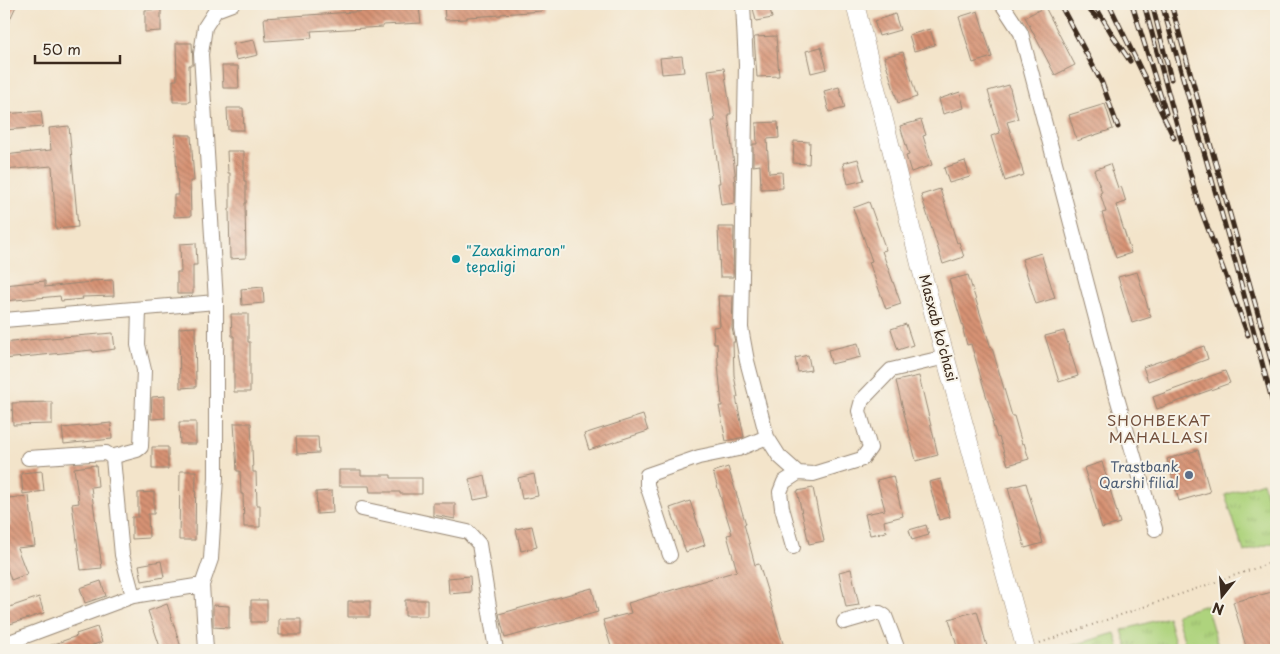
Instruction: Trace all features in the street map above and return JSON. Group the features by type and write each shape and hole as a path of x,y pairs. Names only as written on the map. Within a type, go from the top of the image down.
{"main road":[{"name":"Masxab ko'chasi","path":"855,4 920,262 1026,649"}],"street":[{"path":"206,650 202,585 211,559 216,478 216,302 201,54 205,27 216,10 232,4"},
{"path":"743,4 746,65 741,328 747,361 767,437 779,456 798,473"},
{"path":"1002,4 1022,33 1114,387 1155,529"},
{"path":"4,320 216,302"},
{"path":"111,457 137,450 141,447 144,370 138,345 139,309"},
{"path":"792,546 782,508 780,492 784,482 798,473 813,474 862,459 870,448 859,411 862,400 891,370 946,356"},
{"path":"670,555 647,486 647,475 699,458 738,448 767,437"},
{"path":"28,458 106,453 113,458 122,555 132,596"},
{"path":"362,509 468,532 479,544 496,650"},
{"path":"4,644 132,596 202,585"},
{"path":"844,622 880,613 885,616 898,650"}],"path":[{"path":"1026,649 1276,561"}],"green space":[{"path":"1263,482 1276,542 1244,552 1225,495"},
{"path":"1206,605 1219,650 1187,650 1176,614"},
{"path":"1168,617 1177,650 1128,650 1122,630"},
{"path":"1115,633 1120,650 1060,649"}],"building":[{"path":"4,4 17,4 4,32"},
{"path":"444,4 541,4 542,11 445,20"},
{"path":"752,4 769,4 772,18 756,21"},
{"path":"419,7 421,23 311,31 312,38 266,41 264,18"},
{"path":"1045,7 1075,65 1055,75 1025,17"},
{"path":"161,9 161,31 145,32 145,10"},
{"path":"978,11 992,57 973,63 959,17"},
{"path":"895,14 900,30 879,36 874,21"},
{"path":"930,29 935,45 914,51 909,35"},
{"path":"776,36 779,76 757,77 754,37"},
{"path":"254,40 258,55 236,60 233,44"},
{"path":"176,43 192,43 193,65 189,65 190,102 173,102 173,80 177,80"},
{"path":"821,47 827,69 811,73 806,51"},
{"path":"903,52 917,97 898,103 884,57"},
{"path":"682,56 684,72 662,74 660,58"},
{"path":"222,66 238,66 239,88 223,88"},
{"path":"724,68 731,114 728,114 735,173 735,203 721,205 712,121 715,121 708,70"},
{"path":"1009,85 1018,119 1007,122 1024,175 1005,181 991,136 1000,133 988,91"},
{"path":"839,87 845,108 829,112 824,91"},
{"path":"960,92 964,108 943,114 939,99"},
{"path":"1105,104 1113,129 1077,141 1069,115"},
{"path":"227,108 243,108 244,130 228,130"},
{"path":"41,111 43,127 4,130 4,114"},
{"path":"921,120 926,135 923,136 932,165 911,172 906,156 909,155 900,126"},
{"path":"778,122 779,138 767,139 769,173 782,172 783,188 761,189 760,165 753,166 753,144 757,144 756,123"},
{"path":"69,126 78,227 56,229 52,166 4,170 4,155 51,150 49,128"},
{"path":"175,135 191,135 194,181 190,181 191,216 174,217 174,195 178,195"},
{"path":"794,141 810,142 809,164 793,163"},
{"path":"227,151 244,151 246,258 230,259 230,173 228,173"},
{"path":"858,159 864,180 848,184 843,163"},
{"path":"965,161 970,177 949,183 944,168"},
{"path":"1110,164 1118,188 1121,186 1126,202 1116,205 1131,253 1116,258 1102,213 1106,212 1100,193 1102,192 1094,170"},
{"path":"940,189 957,243 959,242 964,257 943,264 921,195"},
{"path":"869,202 886,250 882,251 901,304 886,309 869,262 872,261 853,208"},
{"path":"718,227 734,227 733,277 720,277"},
{"path":"196,243 197,265 193,265 193,294 177,294 177,272 181,272 180,244"},
{"path":"1041,253 1055,298 1036,304 1022,259"},
{"path":"1137,272 1151,317 1132,323 1118,277"},
{"path":"968,275 1012,416 1014,416 1022,444 1024,443 1029,459 1008,465 992,422 994,422 971,344 967,345 949,280"},
{"path":"113,280 114,296 82,297 83,299 61,301 60,296 4,301 4,285 45,281 45,287"},
{"path":"263,287 264,303 242,305 241,289"},
{"path":"718,296 733,296 734,375 738,397 736,397 744,437 726,441 719,406 722,406 717,343 714,343 713,327 720,326"},
{"path":"231,314 248,314 250,392 234,392 234,336 232,336"},
{"path":"906,324 913,345 898,350 891,329"},
{"path":"195,327 196,387 180,388 179,328"},
{"path":"1064,331 1078,376 1059,382 1045,336"},
{"path":"113,333 115,349 4,359 4,343"},
{"path":"858,343 861,357 831,364 828,350"},
{"path":"1204,346 1208,359 1148,381 1143,367"},
{"path":"808,355 811,370 798,372 795,358"},
{"path":"1225,371 1230,383 1157,409 1153,397"},
{"path":"919,376 938,455 916,461 896,381"},
{"path":"165,396 165,418 151,419 152,397"},
{"path":"52,402 52,424 13,425 12,403"},
{"path":"643,415 648,431 589,450 584,434"},
{"path":"179,422 196,422 196,444 180,444"},
{"path":"111,423 112,439 64,444 62,428"},
{"path":"234,423 251,423 253,472 256,472 257,505 260,505 260,527 244,527 243,494 241,494 240,471 237,471"},
{"path":"296,437 318,437 319,453 297,454"},
{"path":"152,447 168,447 168,469 152,469"},
{"name":"Trastbank Qarshi filial","path":"1198,450 1210,492 1179,501 1167,459"},
{"path":"1102,462 1120,523 1102,528 1084,468"},
{"path":"96,465 98,486 91,487 102,568 81,570 72,504 79,503 74,468"},
{"path":"728,467 746,524 744,524 755,565 759,564 785,650 612,650 603,620 631,613 628,603 737,571 727,535 732,534 713,472"},
{"path":"339,470 361,470 361,475 391,475 391,478 422,478 422,494 370,492 369,486 339,486"},
{"path":"42,471 44,491 23,494 21,473"},
{"path":"180,471 196,471 195,540 179,540"},
{"path":"534,474 538,496 522,499 518,478"},
{"path":"485,475 489,497 474,500 469,479"},
{"path":"893,476 903,516 884,521 886,532 870,535 865,514 885,510 877,480"},
{"path":"941,479 950,517 939,520 929,482"},
{"path":"1026,483 1043,543 1025,548 1008,488"},
{"path":"813,488 824,541 809,544 797,491"},
{"path":"332,491 333,513 317,514 316,492"},
{"path":"154,492 154,514 148,514 149,538 132,539 132,517 138,517 138,493"},
{"path":"29,496 35,546 17,548 27,574 11,580 4,559 4,526 10,526 8,498"},
{"path":"690,501 705,545 686,552 670,508"},
{"path":"433,503 455,503 455,519 433,515"},
{"path":"926,525 929,535 912,540 909,530"},
{"path":"532,526 537,547 521,551 516,529"},
{"path":"161,561 164,577 142,581 139,565"},
{"path":"851,569 859,605 846,607 839,572"},
{"path":"470,576 471,592 449,594 448,578"},
{"path":"101,581 106,596 85,603 80,588"},
{"path":"592,588 598,612 505,638 499,614"},
{"path":"1276,591 1276,650 1247,650 1233,602"},
{"path":"39,597 44,613 4,626 4,609"},
{"path":"251,600 267,600 267,622 251,622"},
{"path":"405,600 427,600 427,616 405,616"},
{"path":"348,601 370,601 370,617 348,617"},
{"path":"167,604 181,647 172,650 161,650 148,611"},
{"path":"213,605 229,606 229,628 213,627"},
{"path":"977,611 988,650 958,650 949,619"},
{"path":"279,619 301,619 301,635 279,635"},
{"path":"97,627 102,642 78,650 40,650 77,636 76,634"}],"railway":[{"path":"1060,4 1102,83 1118,127"},
{"path":"1084,4 1096,17"},
{"path":"1094,4 1130,61"},
{"path":"1109,4 1174,138"},
{"path":"1132,4 1166,113"},
{"path":"1144,4 1198,202 1248,335"},
{"path":"1152,4 1171,79"},
{"path":"1162,4 1235,261 1276,415"},
{"path":"1171,4 1276,378"}],"place":[{"name":"\"Zaxakimaron\" tepaligi","path":"456,259"},
{"name":"Trastbank Qarshi filial","path":"1189,475"}],"district":[{"name":"SHOHBEKAT MAHALLASI","path":"1159,430"}]}
